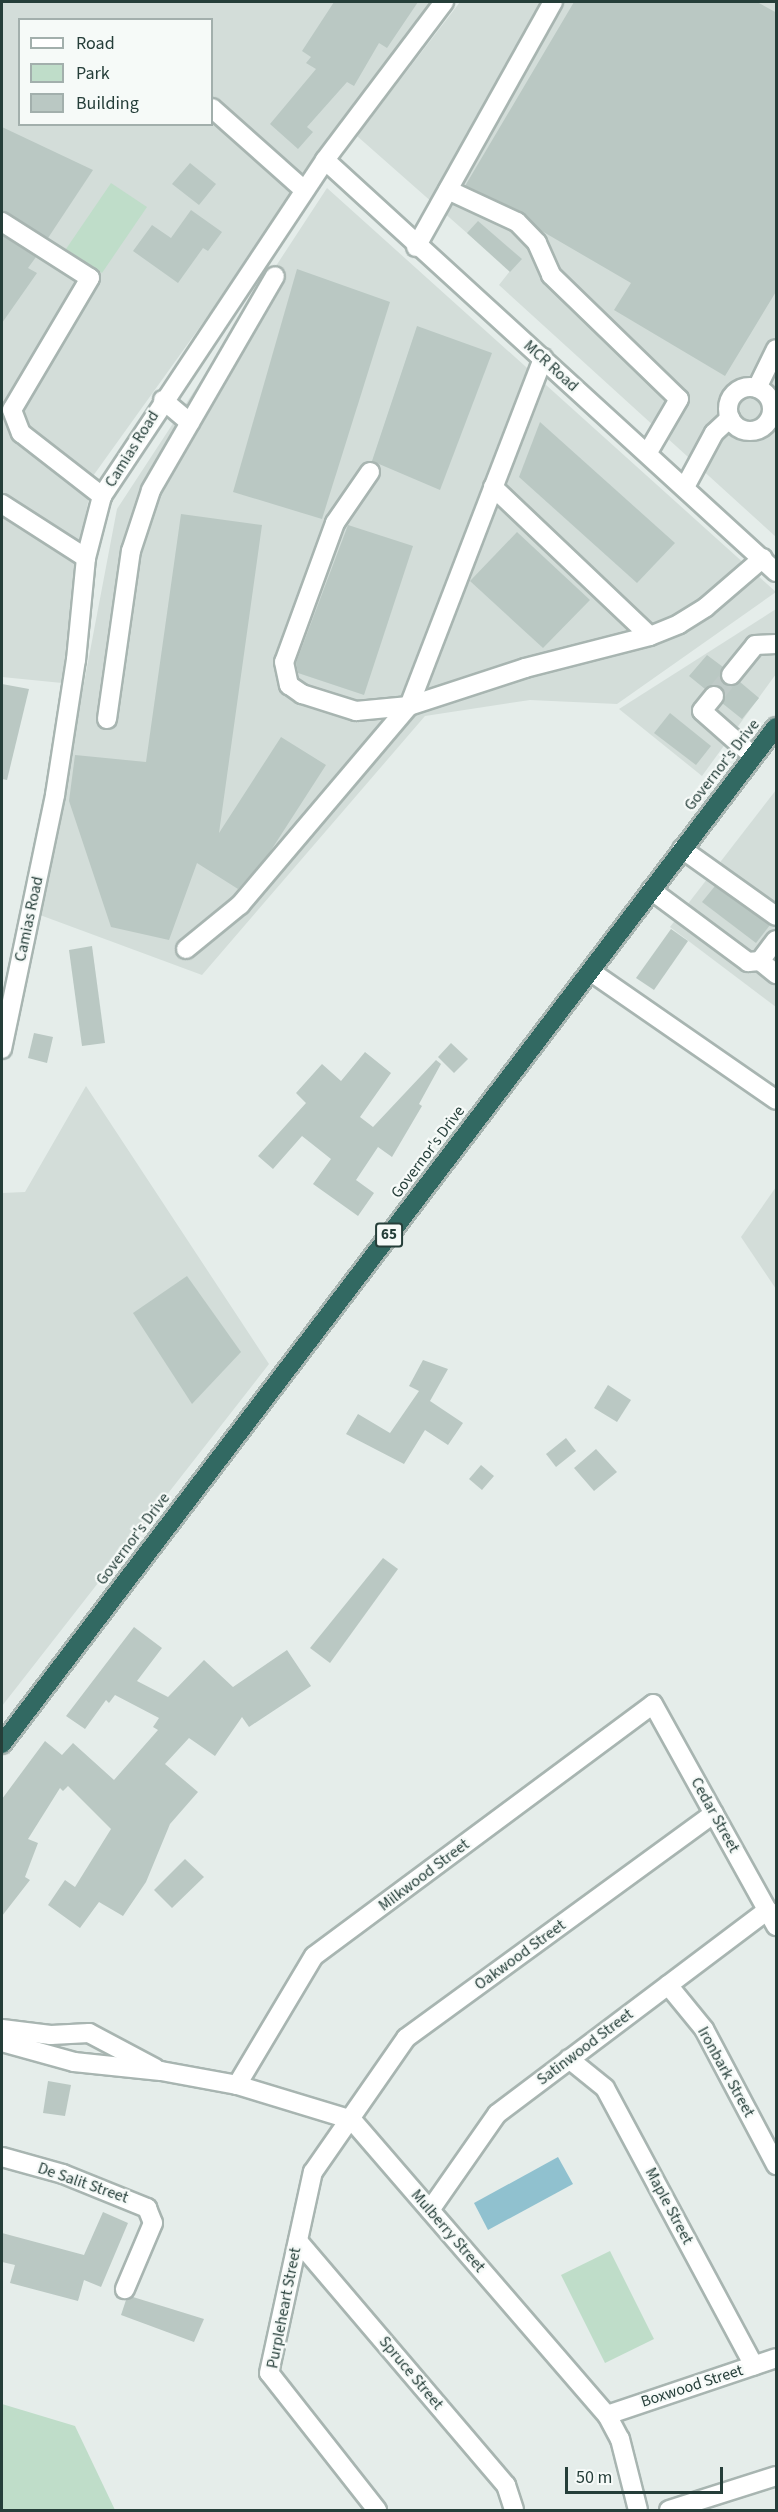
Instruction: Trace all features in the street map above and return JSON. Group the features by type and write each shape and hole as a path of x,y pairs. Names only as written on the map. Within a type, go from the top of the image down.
{"highway":[{"name":"Governor's Drive","path":"2,1744 776,727"}],"street":[{"name":"Camias Road","path":"2,1049 55,795 76,660 86,558 102,496 163,400 304,190 444,2"},
{"path":"416,247 553,2"},
{"path":"213,109 304,190"},
{"name":"MCR Road","path":"325,160 416,247 648,452 777,572"},
{"path":"448,190 517,222 537,243 552,275 679,399 648,452"},
{"path":"2,222 90,278 12,410 21,433 102,496"},
{"path":"107,719 131,551 151,490 275,276"},
{"path":"757,388 777,349"},
{"path":"186,949 240,905 409,706 543,358"},
{"path":"757,388 770,400 772,408 766,424 751,431 735,425 730,418 728,410 734,394 740,389 757,388"},
{"path":"163,400 190,423"},
{"path":"686,487 714,433 730,418"},
{"path":"370,472 335,523 288,650 285,673 289,685 302,694 356,711 409,706 525,668 650,636 679,624 706,607 763,558"},
{"path":"493,487 650,636"},
{"path":"2,504 86,558"},
{"path":"731,675 755,645 777,644"},
{"path":"714,696 702,711 753,756"},
{"path":"682,849 777,916"},
{"path":"651,890 748,962 760,961 777,974"},
{"path":"760,961 777,940"},
{"path":"590,971 777,1100"},
{"name":"Cedar Street","path":"653,1704 772,1918"},
{"name":"Milkwood Street","path":"237,2085 314,1956 653,1704"},
{"name":"Oakwood Street","path":"352,2120 406,2038 714,1813"},
{"name":"Satinwood Street","path":"430,2210 497,2114 668,1985 772,1918"},
{"name":"Ironbark Street","path":"668,1985 704,2029 777,2165"},
{"path":"2,2028 51,2035 89,2033 161,2071"},
{"path":"2,2042 74,2061 161,2071 237,2085 352,2120"},
{"name":"Maple Street","path":"569,2059 605,2088 754,2366"},
{"name":"Mulberry Street","path":"352,2120 607,2415 620,2439 638,2511"},
{"name":"Purpleheart Street","path":"352,2120 313,2172 269,2373 377,2511"},
{"name":"De Salit Street","path":"2,2157 63,2174 147,2208 153,2223 125,2289"},
{"name":"Spruce Street","path":"298,2241 506,2486 514,2511"},
{"name":"Boxwood Street","path":"607,2415 777,2358"},
{"path":"669,2511 777,2476"}],"shaded area":[{"path":"2,2 433,2 93,476 73,580 62,683 2,677"},
{"path":"460,2 776,2 776,537 499,285 510,271 357,136"},
{"path":"327,188 776,592 617,704 530,700 425,716 202,975 40,915 117,509"},
{"path":"776,609 776,674 702,776 619,709"},
{"path":"776,790 776,1007 670,927"},
{"path":"86,1086 269,1364 2,1706 2,1193 25,1192"},
{"path":"776,1187 776,1289 741,1237"}],"green space":[{"path":"111,183 147,207 102,273 66,249"},
{"path":"610,2251 654,2339 605,2363 561,2275"},
{"path":"2,2404 75,2426 115,2510 2,2510"}],"water":[{"path":"558,2157 573,2184 488,2230 474,2203"}],"building":[{"path":"334,2 418,2 387,48 379,43 354,86 347,82 307,127 313,132 298,149 270,124 316,69 306,63 311,57 302,51"},
{"path":"574,2 757,2 777,13 777,290 725,376 614,310 631,283 540,230 522,212 465,186"},
{"path":"2,127 93,170 48,238 2,211"},
{"path":"190,163 216,184 199,205 172,184"},
{"path":"191,210 222,232 208,251 203,248 178,283 133,251 152,225 171,238"},
{"path":"478,221 522,259 510,272 467,233"},
{"path":"2,235 36,257 28,268 37,273 2,323"},
{"path":"297,269 390,302 322,519 233,492"},
{"path":"417,326 492,353 440,490 372,461"},
{"path":"540,422 675,543 637,583 519,477"},
{"path":"181,514 262,525 219,833 281,737 326,765 268,855 238,889 197,863 169,940 111,927 69,801 75,755 146,762"},
{"path":"348,525 413,546 364,695 298,673 296,663"},
{"path":"517,532 590,600 543,648 470,581"},
{"path":"707,655 723,667 720,674 724,683 730,686 740,682 759,698 742,719 722,703 725,697 721,688 715,685 705,689 689,676"},
{"path":"2,684 29,689 7,780 2,779"},
{"path":"670,713 711,746 696,765 654,733"},
{"path":"715,886 770,925 756,943 702,902"},
{"path":"671,929 688,941 654,990 636,978"},
{"path":"92,946 105,1043 82,1046 69,950"},
{"path":"34,1033 53,1037 47,1063 28,1058"},
{"path":"451,1043 468,1059 454,1073 438,1057"},
{"path":"365,1052 391,1073 360,1117 373,1127 436,1060 441,1064 419,1104 422,1106 392,1157 378,1147 356,1180 374,1193 358,1216 313,1184 331,1159 302,1136 273,1169 258,1156 306,1103 296,1093 322,1064 341,1081"},
{"path":"187,1276 241,1352 192,1404 133,1313"},
{"path":"423,1360 448,1369 430,1401 463,1423 448,1445 425,1430 404,1464 346,1434 358,1414 390,1433 419,1391 409,1386"},
{"path":"608,1385 631,1400 617,1422 594,1408"},
{"path":"566,1438 576,1451 556,1467 546,1454"},
{"path":"596,1449 617,1472 594,1491 574,1468"},
{"path":"481,1465 494,1476 482,1490 469,1479"},
{"path":"383,1558 398,1569 330,1663 310,1648"},
{"path":"134,1627 162,1648 137,1681 168,1697 204,1660 233,1687 287,1650 311,1686 249,1727 242,1717 215,1756 189,1738 165,1764 198,1792 170,1824 146,1882 123,1916 99,1902 80,1928 48,1905 65,1880 75,1887 111,1829 68,1786 63,1791 60,1788 28,1839 38,1843 25,1877 30,1880 2,1916 2,1799 45,1741 62,1755 73,1743 114,1780 158,1730 153,1727 159,1718 115,1695 109,1703 106,1700 85,1729 66,1716"},
{"path":"185,1859 204,1877 172,1908 154,1890"},
{"path":"48,2081 71,2085 65,2116 43,2113"},
{"path":"103,2212 128,2223 101,2287 84,2280 78,2301 10,2283 15,2265 2,2262 2,2233 84,2255"},
{"path":"133,2297 204,2319 194,2342 121,2315 126,2300"}],"tunnel":[{"path":"714,696 731,675"}]}
